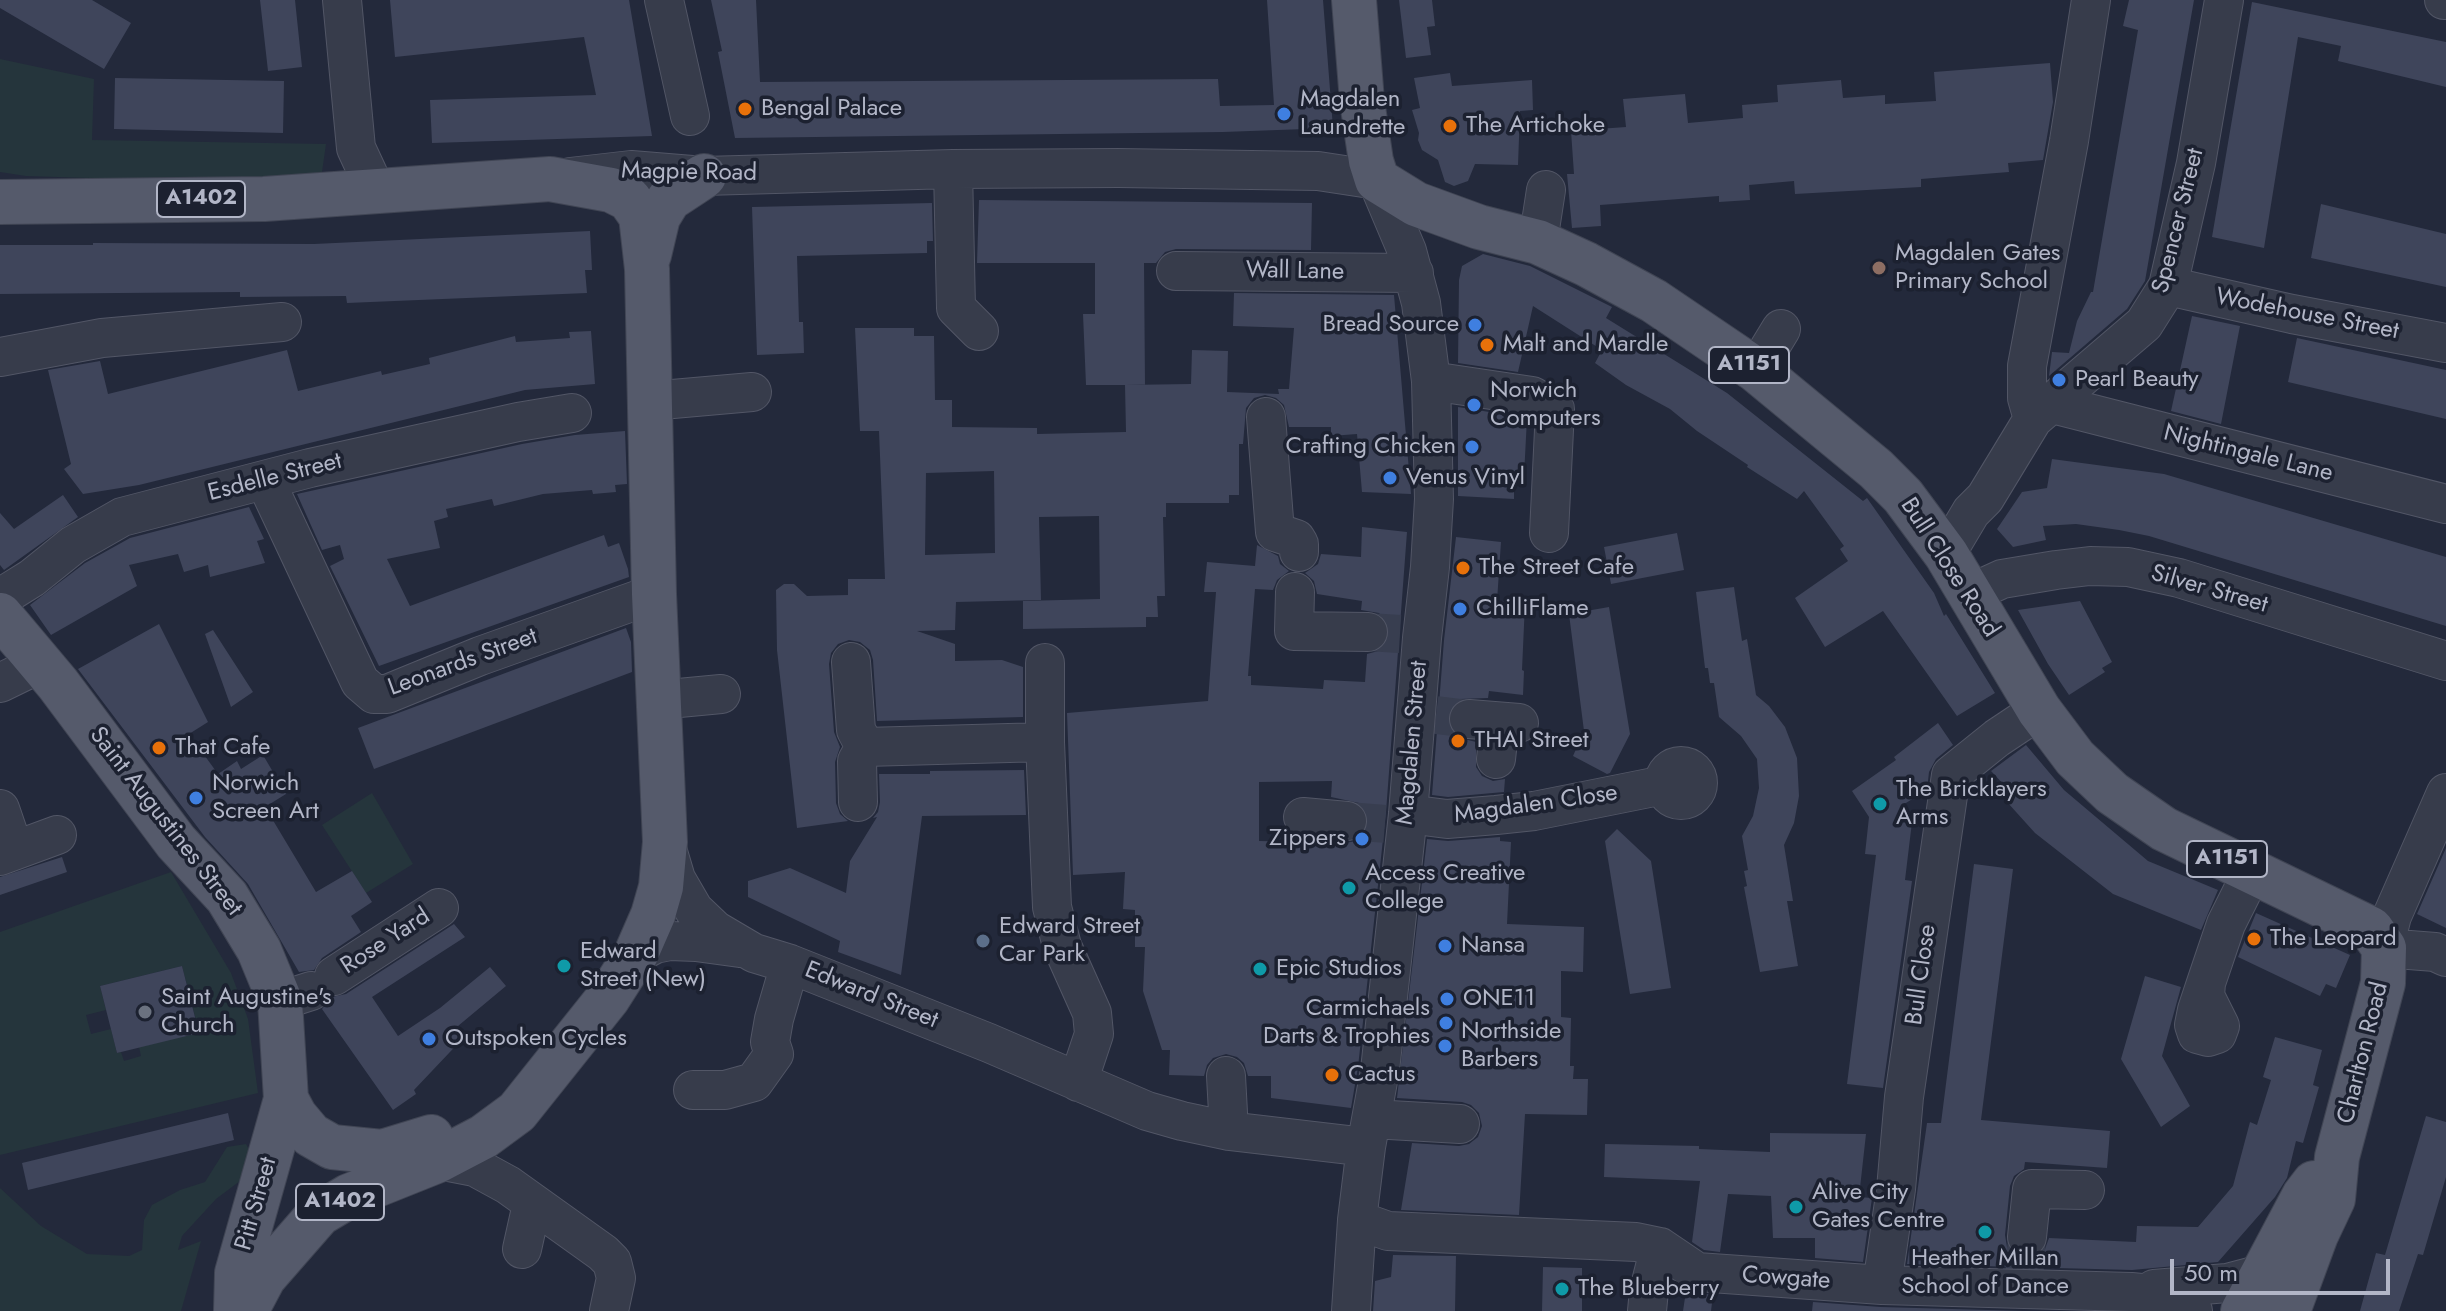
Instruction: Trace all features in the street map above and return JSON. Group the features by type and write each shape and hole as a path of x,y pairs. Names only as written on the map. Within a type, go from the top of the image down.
{"main road":[{"path":"1354,0 1362,101 1377,180"},
{"name":"A1402","path":"647,269 656,226 665,204 701,166"},
{"name":"Magpie Road","path":"0,202 264,199 550,179"},
{"name":"A1402","path":"550,179 598,186 629,199 641,216 647,269 650,401"},
{"name":"Bull Close Road","path":"1377,180 1416,204 1479,227 1538,242 1654,301 1756,370 1876,469 1903,496 1946,554 2039,710 2075,758 2112,793 2164,829 2371,929 2384,965"},
{"name":"Edward Street","path":"650,401 654,594 665,842"},
{"name":"Saint Augustines Street","path":"0,615 103,743 176,842 227,897 259,950 308,990 286,1099"},
{"name":"A1402","path":"246,1311 264,1277 319,1214 349,1196 439,1160 483,1137 517,1112 608,998 636,954 661,887 665,842"},
{"name":"Charlton Road","path":"2288,1311 2333,1199 2337,1157 2384,965"},
{"name":"A1402","path":"286,1099 311,1135 332,1147 382,1152 440,1133 554,1065"},
{"name":"Pitt Street","path":"236,1311 237,1273 286,1099"},
{"name":"Charlton Road","path":"2252,1292 2304,1196 2337,1157"}],"street":[{"path":"342,0 356,148 376,191"},
{"path":"664,0 690,116"},
{"path":"2041,411 2027,398 2027,366 2069,141 2091,0"},
{"name":"Spencer Street","path":"1946,554 1971,512 1985,498 2041,411 2144,324 2168,286 2196,163 2224,0"},
{"name":"Magpie Road","path":"550,179 701,166 1318,171 1377,180"},
{"path":"953,169 956,308 979,331"},
{"name":"Magdalen Street","path":"1351,1311 1357,1220 1389,993 1400,821 1468,718 1397,635 1430,567 1434,499 1431,381 1414,273 1377,180"},
{"path":"1538,242 1546,190"},
{"name":"Wall Lane","path":"1176,271 1414,273"},
{"name":"Wodehouse Street","path":"2168,286 2292,314 2446,343"},
{"path":"0,357 102,338 282,322"},
{"path":"1756,370 1781,329"},
{"path":"1431,381 1532,396 1555,409 1549,533"},
{"path":"650,401 752,392"},
{"name":"Nightingale Lane","path":"2041,411 2264,456 2446,504"},
{"name":"Esdelle Street","path":"0,598 108,523 149,509 503,425 572,413"},
{"path":"1266,417 1274,538"},
{"name":"Leonards Street","path":"265,480 355,673 374,694 387,694 480,656 654,594"},
{"name":"Silver Street","path":"1969,594 2002,579 2056,570 2128,567 2179,578 2446,661"},
{"path":"1295,592 1285,631 1397,635"},
{"path":"851,662 856,730 865,747"},
{"path":"1045,663 1052,907 1062,946 1092,1013 1094,1034 1078,1082"},
{"path":"0,683 39,664"},
{"path":"658,700 721,694"},
{"name":"Bull Close","path":"1882,1285 1896,1189 1904,1097 1951,775 1997,738 2039,710"},
{"path":"1468,718 1496,759"},
{"path":"865,747 1045,742"},
{"path":"858,802 857,761 865,747"},
{"name":"Magdalen Close","path":"1400,821 1534,811 1664,785"},
{"path":"2384,965 2392,916 2446,793"},
{"path":"0,809 7,853 57,835"},
{"path":"1303,817 1347,821"},
{"name":"Edward Street","path":"665,842 676,879 694,910 715,930 743,948 995,1030 1078,1082 1147,1111 1229,1131 1369,1133 1460,1124"},
{"path":"2206,983 2226,924 2252,872"},
{"name":"Rose Yard","path":"308,990 439,908"},
{"path":"636,954 655,944 670,941 743,948"},
{"path":"2384,965 2435,952 2446,957"},
{"path":"693,1090 725,1090 754,1082 774,1054 770,1042 774,1019 790,964"},
{"path":"2384,965 2410,974 2446,977"},
{"path":"1226,1076 1229,1131"},
{"path":"1878,1130 1869,1186 1896,1189"},
{"path":"439,1160 475,1167 522,1188 598,1249 612,1262 616,1278 609,1311"},
{"path":"522,1188 522,1249"},
{"path":"2027,1237 2032,1189 2085,1190"},
{"name":"Cowgate","path":"1357,1220 1388,1231 1624,1241 1660,1247 1697,1272 1882,1285 2023,1283 2162,1295 2184,1303 2193,1311"},
{"path":"1647,1311 1660,1247"},
{"name":"Cowgate","path":"2131,1292 2227,1283 2252,1292"}],"shaded area":[{"path":"0,59 94,79 92,140 326,144 322,172 308,185 26,176 0,172"},
{"path":"372,793 413,864 366,893 322,825"},
{"path":"171,872 231,973 248,1019 258,1093 0,1155 0,932","holes":["182,966 199,1032 139,1047 141,1056 124,1061 121,1052 117,1053 111,1029 91,1034 86,1015 106,1010 100,986"]},
{"path":"246,1144 253,1157 244,1178 216,1199 182,1236 178,1250 201,1241 181,1311 0,1311 0,1188 41,1226 87,1254 129,1256 142,1250 144,1220 152,1205 180,1190 205,1182 227,1147"}],"building":[{"path":"0,0 92,0 131,23 104,69 0,8"},
{"path":"260,0 295,0 302,67 268,71"},
{"path":"390,0 629,0 652,136 432,143 430,100 596,95 584,37 395,57"},
{"path":"711,0 756,0 760,82 1218,79 1220,106 1274,105 1267,0 1323,0 1333,128 735,138"},
{"path":"1399,0 1432,0 1435,26 1427,27 1431,55 1406,58"},
{"path":"2129,0 2194,0 2145,281 2127,309 2049,376 2052,352 2069,353 2077,321 2093,292 2138,30 2123,26"},
{"path":"2252,2 2446,42 2446,87 2338,61 2341,46 2298,37 2264,248 2212,237"},
{"name":"Magdalen Gates Primary School","path":"2050,63 2053,102 2043,160 2008,163 2009,172 1921,179 1921,187 1795,194 1794,181 1749,185 1750,200 1719,202 1719,196 1600,205 1601,226 1572,228 1567,174 1574,174 1571,131 1626,127 1623,99 1685,94 1688,123 1743,118 1742,105 1778,102 1777,85 1841,80 1843,98 1885,95 1885,104 1936,101 1934,72"},
{"path":"1450,73 1452,86 1532,80 1533,110 1520,111 1518,165 1475,164 1468,181 1454,186 1445,182 1438,160 1422,150 1412,110 1420,108 1414,78"},
{"path":"115,78 284,81 283,133 114,129"},
{"path":"979,200 1312,203 1311,250 1176,249 1165,252 1156,263 1144,263 1145,385 1086,385 1083,314 1095,314 1095,263 977,263"},
{"path":"932,203 933,241 927,241 927,253 797,256 799,322 803,322 804,353 757,355 752,207"},
{"path":"2321,204 2446,234 2446,287 2311,258"},
{"path":"590,231 592,270 585,270 587,293 347,303 346,296 240,297 240,292 0,294 0,245 314,244"},
{"path":"1483,254 1530,266 1612,307 1606,318 1727,393 1863,501 1867,498 1934,593 1944,616 1946,614 1995,693 1957,716 1883,611 1825,647 1795,598 1848,561 1840,549 1844,546 1804,491 1797,499 1747,467 1670,409 1626,385 1595,363 1602,350 1533,306 1518,372 1458,363 1459,280 1462,266"},
{"path":"1234,293 1394,295 1411,494 1362,492 1357,434 1331,436 1331,427 1289,427 1284,405 1276,398 1265,395 1254,398 1246,408 1243,444 1239,444 1239,495 1229,495 1229,503 1166,503 1166,517 1163,517 1165,596 1157,596 1158,617 1146,617 1146,627 1023,629 1023,601 1100,599 1099,516 1039,517 1041,600 956,602 955,630 917,631 955,644 955,661 1002,660 1023,667 1023,717 877,721 870,650 860,642 849,640 838,644 831,653 829,664 834,732 840,747 835,762 836,803 840,814 848,821 797,828 777,650 776,590 784,584 794,584 807,596 848,595 848,579 885,579 879,431 860,431 855,328 914,328 914,336 934,336 935,400 952,400 952,427 1037,428 1037,434 1126,432 1125,385 1191,384 1192,350 1228,351 1227,392 1279,394 1278,389 1289,389 1294,328 1233,326","holes":["994,471 995,553 925,555 926,473"]},
{"path":"2192,316 2240,326 2221,424 2171,411"},
{"path":"591,331 595,384 525,390 139,485 83,494 64,469 71,464 48,370 100,361 108,394 287,350 298,391 381,371 382,375 430,364 429,358 515,336 516,342 570,338 569,332"},
{"path":"2297,338 2446,370 2446,419 2288,382"},
{"path":"1458,407 1527,418 1524,476 1514,476 1514,499 1458,496"},
{"path":"625,431 627,484 615,485 616,492 593,494 592,490 543,494 494,506 492,499 446,509 448,517 434,521 440,548 387,559 410,606 604,535 608,547 619,543 629,577 379,666 330,566 344,559 340,545 322,550 297,494 522,444"},
{"path":"2052,459 2164,474 2446,557 2446,626 2149,536 2119,530 2076,524 2043,526 2046,540 2013,547 1997,529 2022,492 2047,488"},
{"path":"63,495 78,517 4,570 0,565 0,513 14,529"},
{"path":"249,507 264,539 257,541 265,563 210,577 208,565 184,572 178,554 129,565 137,586 51,635 30,605 85,563 130,538"},
{"path":"1362,527 1407,532 1386,812 1351,1108 1271,1098 1271,1076 1248,1076 1244,1063 1226,1054 1213,1058 1204,1076 1169,1075 1170,1050 1162,1050 1143,991 1145,947 1135,947 1135,910 1123,909 1125,872 1073,875 1067,713 1208,701 1216,592 1204,592 1207,562 1255,566 1257,545 1278,556 1280,564 1289,571 1277,580 1273,590 1255,589 1248,676 1251,676 1251,685 1323,689 1324,680 1365,682 1367,654 1378,651 1386,644 1390,633 1387,622 1379,613 1361,610 1362,601 1317,594 1314,581 1305,573 1318,564 1321,554 1361,557","holes":["1332,781 1331,797 1359,803 1367,813 1369,824 1357,841 1259,841 1259,782"]},
{"path":"1677,533 1684,570 1611,584 1604,547"},
{"path":"1456,537 1501,542 1497,601 1525,603 1524,671 1523,695 1489,691 1488,698 1460,699 1451,706 1447,716 1449,728 1456,737 1476,742 1476,767 1482,776 1493,781 1505,779 1504,792 1448,797 1432,795 1444,640"},
{"path":"1734,587 1742,641 1747,639 1756,695 1785,727 1797,758 1799,796 1794,823 1784,845 1793,901 1787,901 1798,966 1760,972 1744,887 1747,886 1744,871 1748,870 1742,836 1753,816 1759,788 1757,759 1741,736 1719,717 1714,683 1710,683 1708,668 1705,668 1696,592"},
{"path":"2080,601 2112,662 2102,668 2105,672 2069,695 2018,610"},
{"path":"1609,607 1630,734 1607,774 1573,756 1584,731 1569,614"},
{"path":"159,624 208,722 189,734 218,774 237,761 241,769 263,755 286,794 265,807 316,892 352,871 372,902 351,916 361,932 322,958 314,970 299,972 248,884 205,837 78,669"},
{"path":"626,628 631,642 632,672 374,769 358,728"},
{"path":"213,630 253,692 231,707 205,634"},
{"path":"1938,723 1953,745 1936,759 1929,772 1927,790 1901,806 1912,822 1905,880 1912,881 1883,1088 1847,1084 1876,855 1865,854 1869,817 1852,791 1896,760 1894,757"},
{"path":"2026,745 2064,790 2148,861 2218,890 2201,930 2113,894 2035,833 1998,792 2006,787 1991,771"},
{"path":"1024,770 1026,815 922,816 901,975 838,952 840,941 748,897 748,881 790,868 846,893 850,861 877,817 873,818 880,802 879,774"},
{"path":"1617,829 1651,861 1671,988 1630,994 1605,841"},
{"path":"1500,837 1500,841 1511,842 1507,924 1584,927 1583,972 1561,971 1561,1017 1571,1018 1570,1066 1574,1066 1573,1079 1588,1079 1587,1115 1525,1114 1519,1215 1401,1210 1412,1143 1469,1144 1478,1137 1482,1126 1479,1113 1462,1102 1397,1098 1427,839 1448,841"},
{"path":"2446,848 2446,928 2417,914"},
{"path":"62,857 67,872 0,895 0,877"},
{"path":"1974,864 2013,869 1981,1120 2110,1131 2107,1168 2025,1162 2024,1169 2014,1176 2010,1186 2005,1235 2007,1247 2015,1255 2026,1259 2037,1257 2045,1249 2049,1238 2136,1242 2137,1226 2198,1227 2233,1186 2250,1122 2257,1125 2271,1080 2263,1077 2275,1037 2322,1050 2313,1085 2319,1087 2303,1143 2296,1141 2287,1178 2275,1197 2218,1262 2132,1270 1907,1264 1927,1123 1941,1123"},
{"path":"2256,913 2350,955 2336,988 2326,984 2320,996 2238,957"},
{"path":"454,924 465,937 372,997 398,1036 440,1008 490,967 506,986 458,1026 467,1034 414,1090 416,1094 393,1110 322,1009 332,997 346,994"},
{"name":"Saint Augustine's Church","path":"182,966 199,1033 117,1053 100,986"},
{"path":"2145,976 2181,987 2162,1056 2190,1106 2161,1127 2121,1059"},
{"path":"228,1113 234,1140 28,1190 22,1163"},
{"path":"2426,1116 2446,1122 2446,1177 2423,1255 2418,1254 2399,1311 2360,1311 2376,1253 2385,1255"},
{"path":"1770,1133 1866,1134 1859,1197 1872,1198 1863,1262 1815,1258 1815,1238 1773,1238 1771,1196 1728,1194 1720,1252 1704,1250 1692,1242 1700,1181 1604,1177 1605,1144 1699,1146 1699,1149 1770,1152"},
{"path":"1393,1255 1456,1256 1455,1311 1373,1311 1375,1281 1391,1277"},
{"name":"The Blueberry","path":"1543,1267 1582,1268 1582,1311 1542,1311"},
{"path":"1686,1291 1713,1295 1711,1311 1683,1311"},
{"path":"1813,1302 1881,1307 2024,1311 1812,1311"}],"tunnel":[{"path":"1368,632 1400,634"},
{"path":"1436,715 1469,719"},
{"path":"1347,821 1386,824"},
{"path":"2024,1278 2027,1237"}],"place":[{"name":"Bengal Palace","path":"745,109"},
{"name":"Magdalen Laundrette","path":"1284,114"},
{"name":"The Artichoke","path":"1450,126"},
{"name":"Magdalen Gates Primary School","path":"1879,268"},
{"name":"Bread Source","path":"1475,325"},
{"name":"Malt and Mardle","path":"1487,345"},
{"name":"Pearl Beauty","path":"2059,380"},
{"name":"Norwich Computers","path":"1474,405"},
{"name":"Crafting Chicken","path":"1472,447"},
{"name":"Venus Vinyl","path":"1390,478"},
{"name":"The Street Cafe","path":"1463,568"},
{"name":"ChilliFlame","path":"1460,609"},
{"name":"THAI Street","path":"1458,741"},
{"name":"That Cafe","path":"159,748"},
{"name":"Norwich Screen Art","path":"196,798"},
{"name":"The Bricklayers Arms","path":"1880,804"},
{"name":"Zippers","path":"1362,839"},
{"name":"Access Creative College","path":"1349,888"},
{"name":"The Leopard","path":"2254,939"},
{"name":"Edward Street Car Park","path":"983,941"},
{"name":"Nansa","path":"1445,946"},
{"name":"Edward Street (New)","path":"564,966"},
{"name":"Epic Studios","path":"1260,969"},
{"name":"ONE11","path":"1447,999"},
{"name":"Saint Augustine's Church","path":"145,1012"},
{"name":"Carmichaels Darts & Trophies","path":"1446,1023"},
{"name":"Outspoken Cycles","path":"429,1039"},
{"name":"Northside Barbers","path":"1445,1046"},
{"name":"Cactus","path":"1332,1075"},
{"name":"Alive City Gates Centre","path":"1796,1207"},
{"name":"Heather Millan School of Dance","path":"1985,1232"},
{"name":"The Blueberry","path":"1562,1289"}]}
